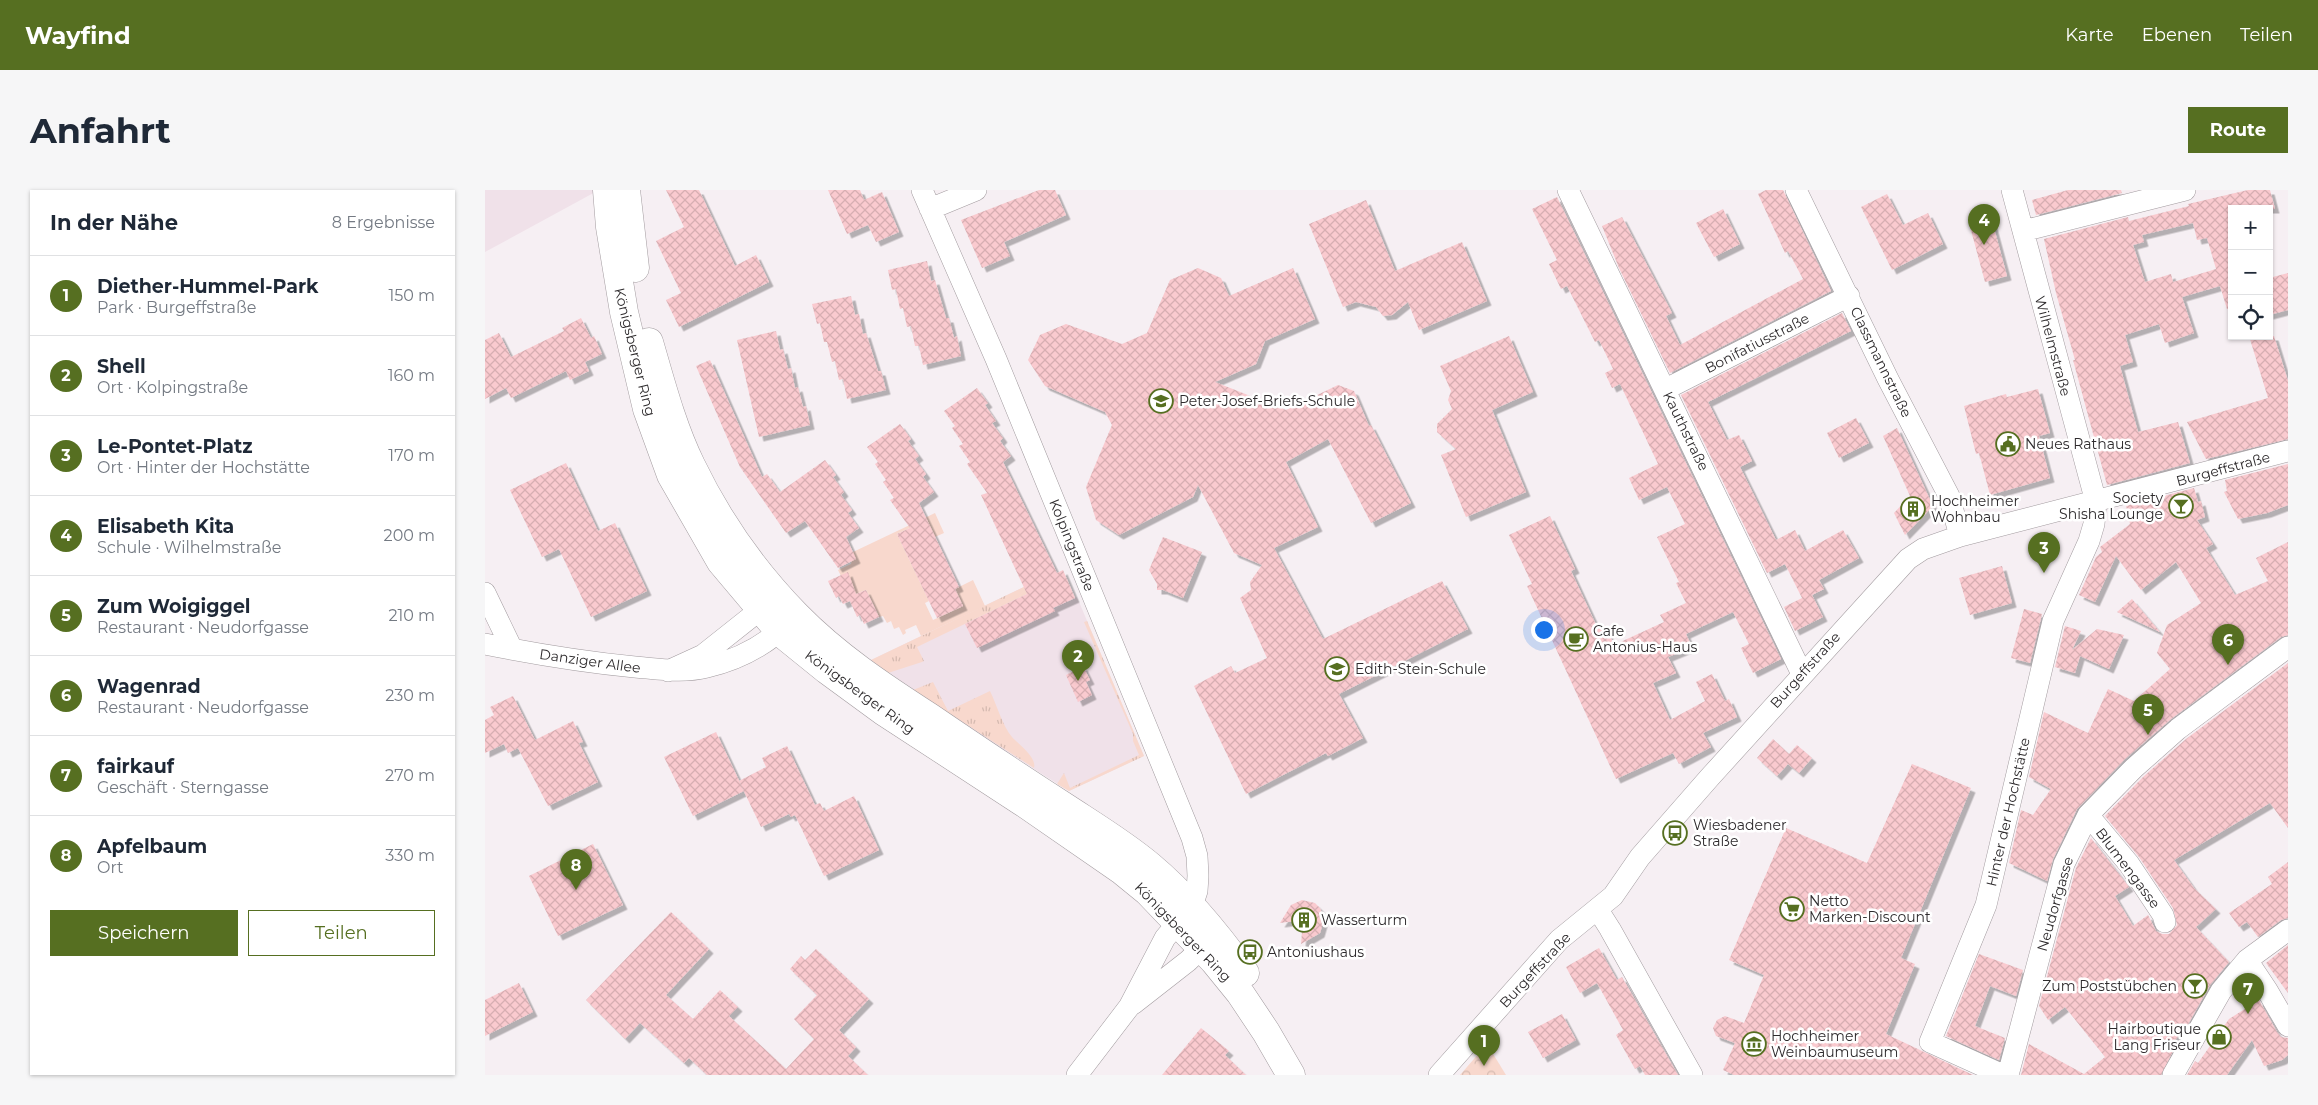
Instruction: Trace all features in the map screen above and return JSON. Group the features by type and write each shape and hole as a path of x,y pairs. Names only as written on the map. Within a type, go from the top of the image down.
{"main road":[{"name":"Königsberger Ring","path":"607,190 615,261 631,348 647,409 671,475 721,562 761,609 788,624 1149,865 1184,914 1273,1011 1312,1075"},
{"name":"Königsberger Ring","path":"626,190 628,222 642,316 665,397 690,464 741,549 774,592 788,624"},
{"name":"Königsberger Ring","path":"1209,941 1291,1075"}],"street":[{"name":"Kolpingstraße","path":"922,190 996,359 1192,838 1197,856 1197,891 1184,914"},
{"path":"930,209 976,190"},
{"name":"Kauthstraße","path":"1568,190 1666,389 1802,674"},
{"name":"Classmannstraße","path":"1797,190 1888,379 1949,496 1960,536"},
{"name":"Wilhelmstraße","path":"2011,190 2096,502"},
{"path":"2023,231 2185,190"},
{"name":"Bonifatiusstraße","path":"1666,389 1849,296"},
{"name":"Burgeffstraße","path":"1439,1075 1559,940 1613,896 1640,857 1802,674 1908,559 1923,549 1960,536 2288,451"},
{"name":"Hinter der Hochstätte","path":"2003,1075 1930,1042 1986,905 2053,622 2089,541 2095,524 2096,502"},
{"path":"485,593 512,649"},
{"path":"668,671 703,655 761,609"},
{"name":"Danziger Allee","path":"485,644 581,662 668,671 706,668 744,655 788,624"},
{"name":"Neudorfgasse","path":"2008,1075 2064,864 2088,815 2134,768 2178,729 2286,653"},
{"name":"Blumengasse","path":"2088,815 2129,864 2163,915 2165,922"},
{"path":"1598,910 1692,1075"},
{"path":"1077,1075 1129,1007 1165,938 1184,914"},
{"path":"2173,1075 2221,990 2247,960 2288,930"},
{"path":"1129,1007 1209,941"},
{"path":"2247,960 2288,1026"}],"shaded area":[{"path":"485,190 599,190 485,252"},
{"path":"1053,573 1066,602 1077,597 1144,756 1069,791 974,731 871,660"}],"green space":[{"path":"935,513 944,533 935,537 927,520 897,534 929,601 925,603 933,620 963,606 955,589 973,580 985,606 921,636 916,625 905,630 906,633 903,635 899,627 894,629 891,621 887,623 883,616 879,617 866,590 856,594 854,590 845,584 838,570 851,564 853,552"},
{"path":"1053,573 1056,580 917,647 924,661 922,662 888,673 871,660"},
{"path":"1087,621 1144,756 1069,791 1057,784 1064,773 1070,788 1139,755 1133,741 1133,734 1084,622"},
{"path":"933,682 948,711 990,691 1005,727 1030,755 1034,768 913,690"},
{"path":"1487,1044 1506,1075 1460,1075"}],"building":[{"path":"666,190 699,190 735,266 756,255 769,282 679,327 666,300 681,293 656,241 684,227"},
{"path":"828,190 860,190 864,200 882,192 899,232 876,242 868,225 847,234"},
{"path":"1039,190 1055,190 1066,215 1004,242 1010,256 982,268 961,220"},
{"path":"1766,190 1783,190 1831,291 1670,373 1619,268 1602,226 1622,217 1672,313 1666,316 1680,345 1803,279 1788,251 1785,253 1758,194"},
{"path":"2068,190 2121,190 2122,193 2036,215 2032,200"},
{"path":"2248,190 2270,190 2275,209 2273,209 2273,205 2228,205 2228,309 2220,286 2182,297 2194,333 2165,343 2159,324 2125,335 2133,362 2120,366 2138,432 2178,422 2190,463 2107,485 2073,360 2075,360 2056,293 2044,239 2128,217 2129,221 2189,206 2188,204","holes":["2193,223 2197,240 2207,238 2216,269 2173,282 2171,274 2145,282 2133,245 2144,242 2142,235"]},
{"path":"1887,194 1903,225 1928,213 1943,244 1892,270 1861,207"},
{"path":"1557,197 1781,659 1753,673 1741,648 1749,644 1733,612 1686,634 1692,647 1668,657 1676,673 1653,683 1670,720 1705,701 1696,682 1712,674 1725,701 1729,699 1737,717 1703,733 1711,747 1679,764 1673,753 1616,779 1527,586 1532,584 1509,535 1550,516 1575,569 1571,571 1598,629 1605,625 1614,645 1664,622 1660,615 1686,603 1676,583 1679,582 1657,537 1685,524 1667,487 1639,500 1629,478 1658,464 1620,384 1612,388 1605,373 1613,369 1599,340 1595,342 1567,286 1561,289 1549,264 1557,260 1532,209"},
{"path":"1366,200 1395,271 1462,242 1487,301 1419,330 1408,302 1392,315 1383,316 1376,307 1356,302 1343,307 1309,224"},
{"path":"1723,209 1740,244 1714,257 1696,223"},
{"path":"1991,217 2007,276 1985,282 1969,223"},
{"path":"927,261 931,281 935,280 946,318 949,318 954,338 957,336 961,356 923,365 919,346 915,346 911,326 907,327 903,308 900,309 896,289 892,290 888,270"},
{"path":"1198,268 1221,278 1229,296 1293,268 1315,319 1265,341 1256,364 1215,382 1286,410 1338,385 1354,391 1369,426 1371,425 1411,503 1371,523 1328,439 1286,462 1318,527 1274,548 1323,639 1442,581 1468,629 1339,694 1363,738 1328,756 1326,753 1246,794 1194,686 1231,666 1235,673 1267,658 1240,598 1251,590 1250,582 1262,565 1234,553 1198,485 1193,497 1119,535 1096,520 1086,487 1112,425 1105,412 1045,386 1028,360 1040,335 1066,324 1122,344 1147,333 1170,280"},
{"path":"2288,273 2288,310 2273,314 2273,295 2273,277"},
{"path":"851,296 855,315 859,314 863,334 866,333 878,371 881,371 886,390 847,399 843,379 839,380 835,361 832,362 827,342 824,342 820,323 817,324 812,304"},
{"path":"1842,313 1851,331 1708,402 1727,440 1739,435 1752,461 1740,467 1776,540 1795,530 1805,551 1843,530 1859,558 1819,580 1824,589 1812,595 1823,617 1795,631 1784,607 1802,598 1785,564 1767,573 1681,395"},
{"path":"581,318 591,338 594,336 602,354 585,362 589,371 570,380 566,371 511,398 506,388 485,399 485,340 499,333 511,357 564,331 562,328"},
{"path":"776,331 780,350 783,349 788,369 791,368 795,388 798,387 803,407 806,406 810,425 759,437 737,340"},
{"path":"1509,336 1533,392 1492,410 1526,492 1466,517 1441,455 1456,449 1437,432 1437,424 1452,409 1448,400 1451,391 1440,366"},
{"path":"2274,336 2288,381 2288,439 2206,459 2187,422 2268,398 2250,340 2273,340"},
{"path":"710,360 762,477 767,474 780,492 825,460 836,475 833,477 844,492 841,495 852,510 848,513 859,528 846,537 856,559 838,568 805,521 786,533 740,467 696,366"},
{"path":"977,388 988,403 985,405 996,421 992,423 1003,438 1000,441 1011,456 1003,462 1057,573 1063,570 1075,598 1053,608 1055,611 977,648 965,624 1027,594 981,495 987,493 967,464 970,462 959,446 963,444 952,428 955,426 944,411"},
{"name":"Neues Rathaus","path":"2038,389 2050,433 2039,436 2050,478 1990,495 1979,453 1976,454 1964,406 2006,394 2007,397"},
{"path":"1856,418 1869,443 1839,458 1827,433"},
{"path":"900,424 911,439 908,441 919,456 915,459 926,474 923,477 934,492 919,503 959,587 955,589 963,606 937,618 897,534 910,528 890,500 894,498 883,482 886,480 875,464 878,462 867,447"},
{"path":"1897,428 1933,506 1905,535 1894,513 1910,496 1883,436"},
{"path":"566,463 598,531 615,523 647,591 591,617 559,549 542,557 510,490"},
{"path":"2288,464 2288,505 2267,513 2238,519 2224,492 2227,491 2225,480"},
{"path":"2194,488 2198,502 2201,501 2205,517 2197,520 2213,544 2206,548 2235,595 2268,581 2256,558 2288,542 2288,635 2281,637 2171,719 2125,759 2077,809 2053,859 2047,881 2009,863 2021,810 2033,815 2051,789 2029,777 2044,712 2088,733 2108,689 2134,701 2170,669 2157,653 2167,625 2201,603 2176,562 2141,590 2116,556 2095,602 2079,595 2096,557 2102,552 2100,547 2130,524 2126,506"},
{"path":"1163,537 1202,552 1183,598 1163,590 1157,590 1157,584 1149,570"},
{"path":"2002,566 2012,603 1970,615 1959,578"},
{"path":"848,572 856,594 866,590 879,617 864,624 860,615 857,617 850,601 843,604 839,596 836,598 828,581"},
{"path":"2132,599 2160,632 2117,612"},
{"path":"2024,609 2042,614 2030,663 2011,658"},
{"path":"2065,626 2081,631 2072,650 2097,629 2124,635 2109,669 2080,656 2075,673 2055,667"},
{"path":"2288,663 2288,828 2270,803 2174,860 2194,888 2216,909 2196,927 2229,962 2210,985 2187,1026 2171,1045 2175,1047 2161,1075 2021,1075 2029,1044 2084,1074 2105,1057 2065,1007 2048,1020 2039,1006 2076,868 2091,838 2129,887 2115,896 2133,926 2148,915 2156,931 2162,934 2169,934 2177,925 2173,908 2139,857 2105,816 2143,777 2186,739"},
{"path":"1083,666 1090,680 1086,682 1092,695 1078,702 1066,675"},
{"path":"513,696 535,740 573,721 583,742 579,743 598,782 548,806 518,748 508,753 504,744 485,753 485,720 494,715 490,707"},
{"path":"716,732 744,791 693,816 664,757"},
{"path":"1773,739 1789,754 1797,745 1812,758 1799,773 1788,764 1777,776 1757,758"},
{"path":"787,746 815,805 820,803 824,811 854,796 879,850 824,876 795,815 791,817 789,814 761,827 739,781 766,767 762,758"},
{"path":"1912,764 1971,788 1901,958 1915,964 1886,1034 1973,1075 1734,1075 1723,1070 1735,1043 1716,1036 1713,1028 1717,1020 1725,1016 1744,1023 1764,975 1729,960 1786,828 1867,863"},
{"path":"593,844 623,905 558,936 529,876"},
{"path":"2288,862 2288,918 2281,920 2258,937 2247,922 2239,927 2229,913 2272,884 2268,877"},
{"name":"Wasserturm","path":"1302,900 1315,903 1320,908 1324,919 1320,933 1301,944 1303,920 1280,923 1291,905"},
{"path":"671,912 709,949 666,995 693,1019 720,990 738,1007 729,1016 786,1069 814,1039 794,1019 817,995 790,969 801,956 805,960 816,949 869,999 839,1030 856,1047 848,1056 868,1075 707,1075 689,1058 684,1063 640,1023 625,1039 586,1000"},
{"path":"2288,945 2288,993 2266,963"},
{"path":"1599,948 1617,980 1622,977 1678,1075 1645,1075 1640,1066 1635,1069 1616,1035 1623,1030 1597,983 1580,993 1566,967"},
{"path":"1979,954 2023,970 2016,996 1990,986 1975,1026 2005,1038 1999,1060 1946,1036"},
{"path":"519,983 533,1012 485,1036 485,1000"},
{"path":"2259,1000 2277,1032 2281,1037 2288,1038 2288,1055 2282,1060 2264,1066 2252,1040 2227,1075 2187,1075 2195,1061 2198,1063 2229,1019"},
{"path":"1562,1014 1576,1040 1543,1058 1528,1032"},
{"path":"1201,1028 1229,1051 1225,1055 1246,1075 1162,1075"}],"place":[{"name":"Elisabeth Kita","path":"1984,245"},
{"name":"Peter-Josef-Briefs-Schule","path":"1161,401"},
{"name":"Neues Rathaus","path":"2008,444"},
{"name":"Society Shisha Lounge","path":"2181,506"},
{"name":"Hochheimer Wohnbau","path":"1913,509"},
{"name":"Le-Pontet-Platz","path":"2044,573"},
{"name":"Cafe Antonius-Haus","path":"1576,639"},
{"name":"Wagenrad","path":"2228,665"},
{"name":"Edith-Stein-Schule","path":"1337,669"},
{"name":"Shell","path":"1078,681"},
{"name":"Zum Woigiggel","path":"2148,735"},
{"name":"Wiesbadener Straße","path":"1675,833"},
{"name":"Apfelbaum","path":"576,890"},
{"name":"Netto Marken-Discount","path":"1792,909"},
{"name":"Wasserturm","path":"1304,920"},
{"name":"Antoniushaus","path":"1250,952"},
{"name":"Zum Poststübchen","path":"2195,986"},
{"name":"fairkauf","path":"2248,1014"},
{"name":"Hairboutique Lang Friseur","path":"2219,1037"},
{"name":"Hochheimer Weinbaumuseum","path":"1754,1044"},
{"name":"Diether-Hummel-Park","path":"1484,1066"}]}
